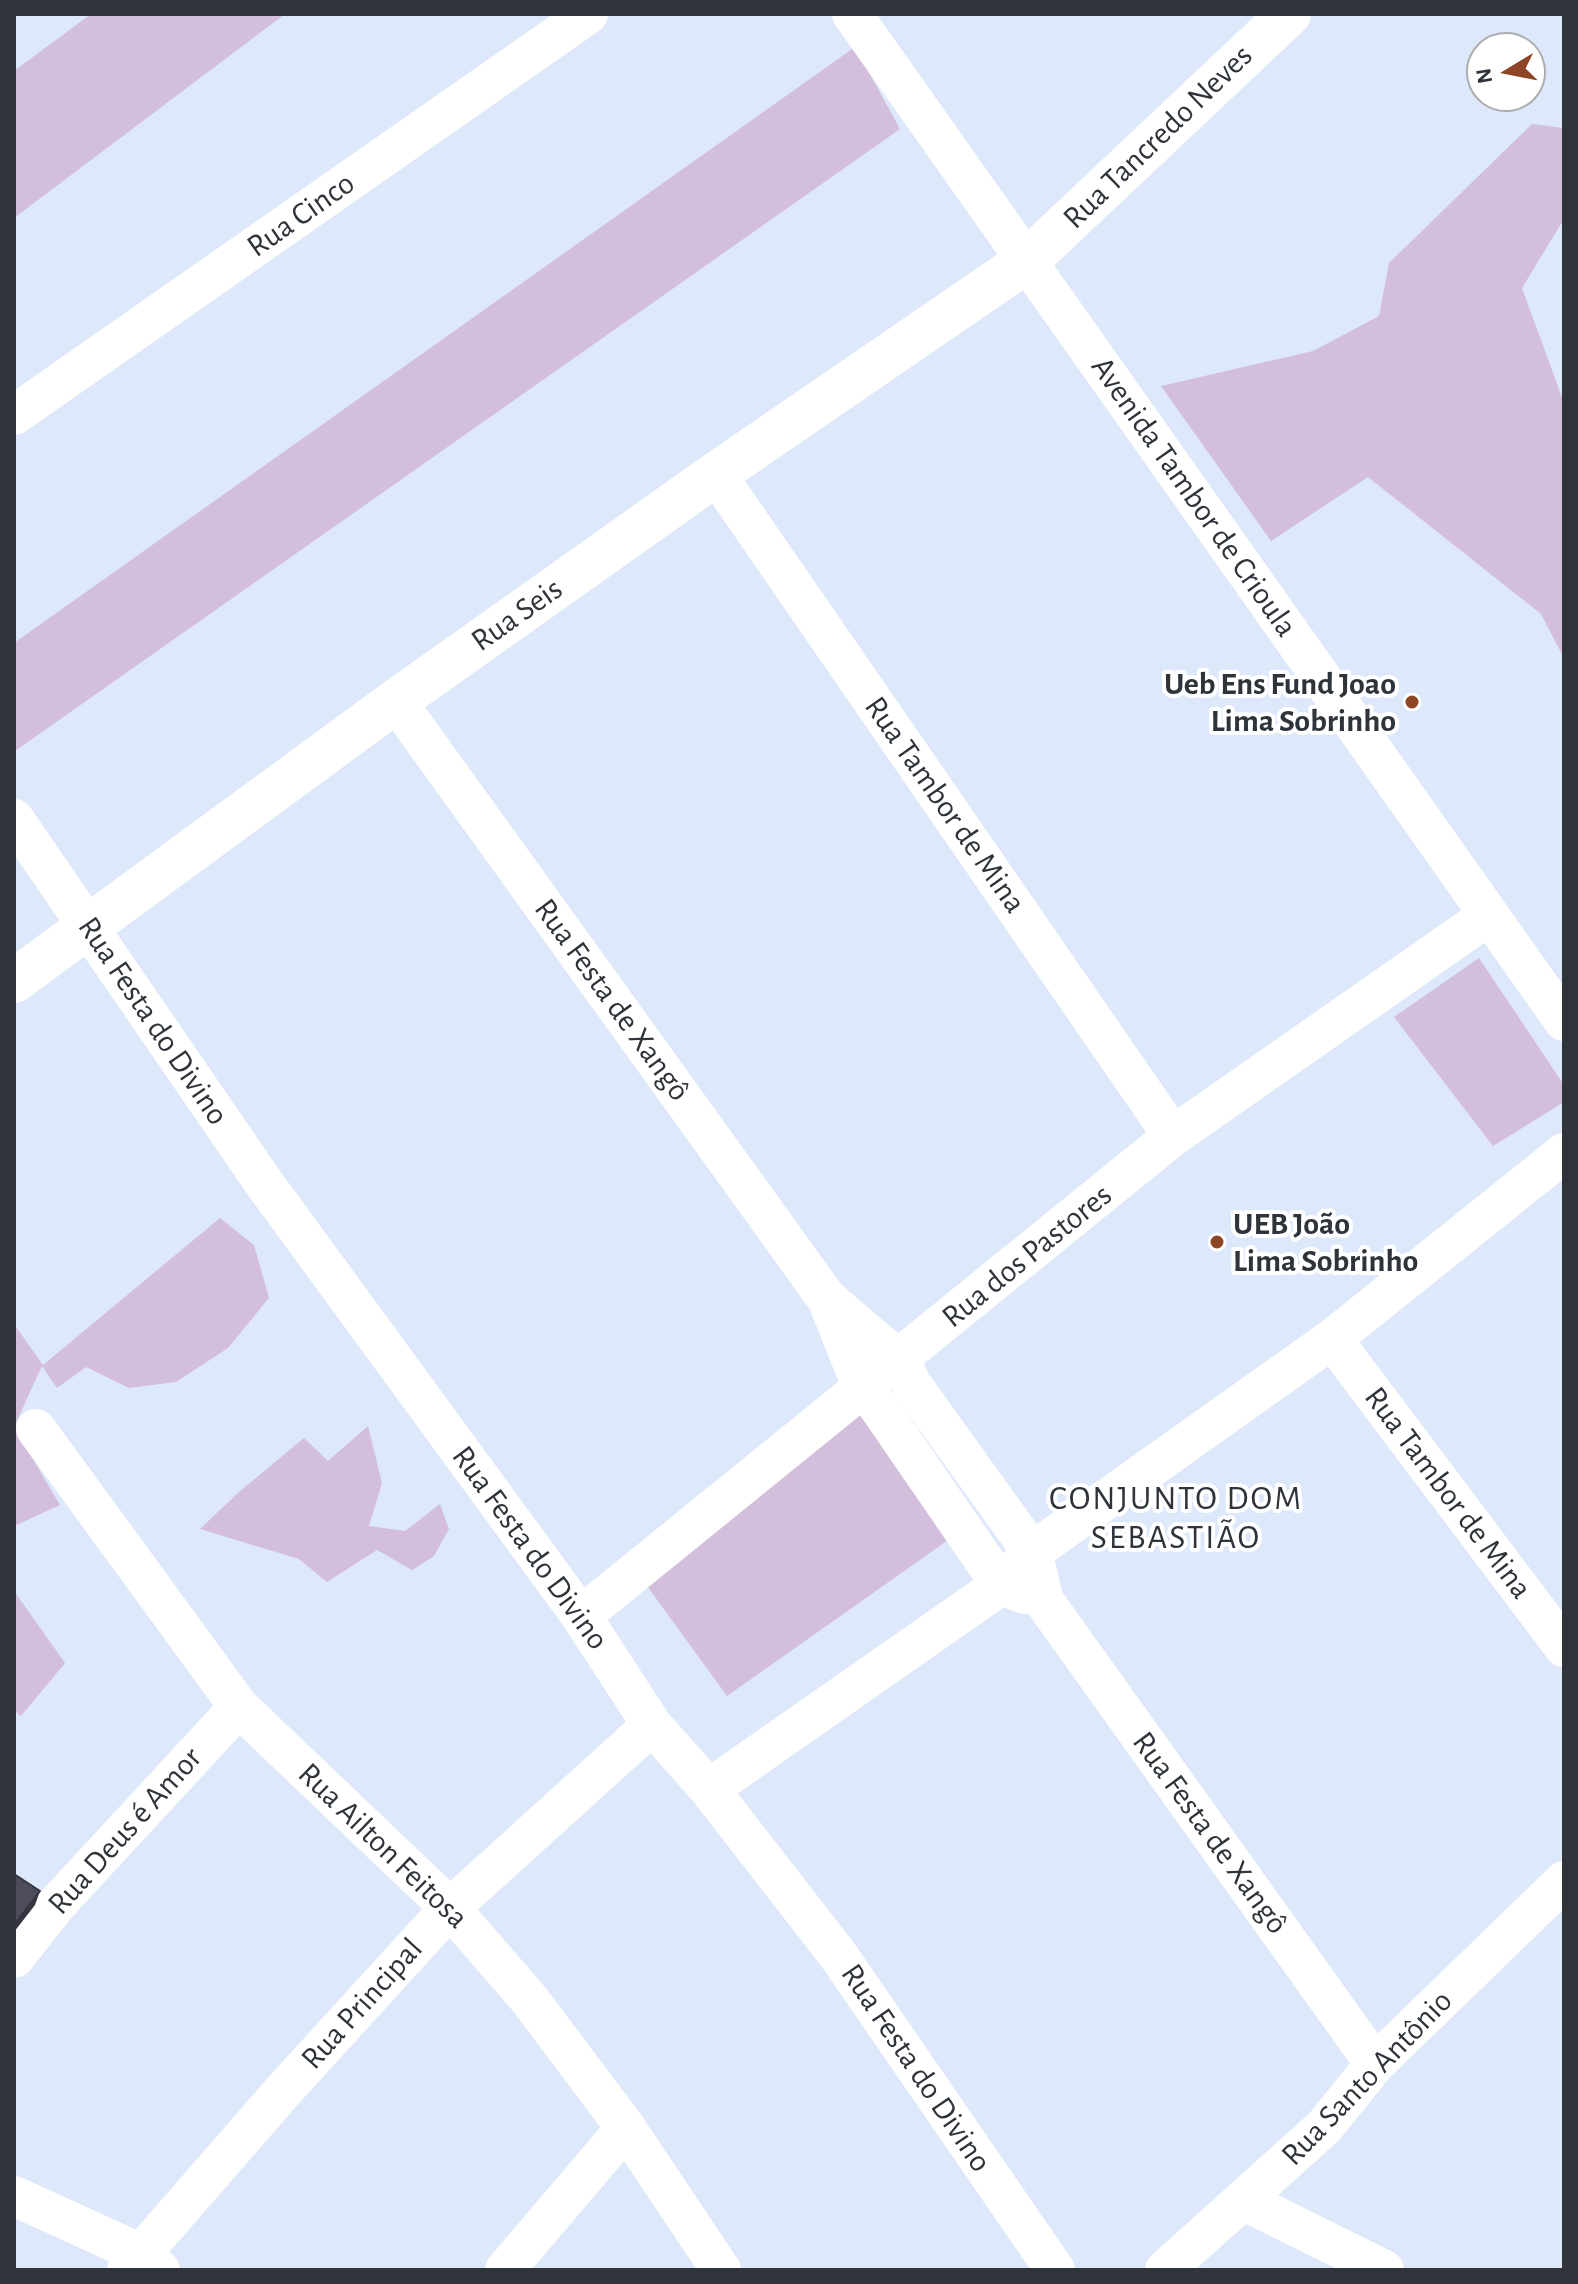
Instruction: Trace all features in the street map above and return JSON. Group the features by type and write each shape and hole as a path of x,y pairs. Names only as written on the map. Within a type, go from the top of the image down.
{"street":[{"name":"Rua Cinco","path":"14,415 588,14"},
{"name":"Avenida Tambor de Crioula","path":"852,14 1564,1021"},
{"name":"Rua Tancredo Neves","path":"1028,260 1289,14"},
{"name":"Rua Seis","path":"14,981 396,701 716,474 1028,260"},
{"name":"Rua Tambor de Mina","path":"716,474 1173,1136"},
{"name":"Rua Festa de Xangô","path":"396,701 827,1299 899,1360 912,1385 1032,1552 1044,1601 1375,2064"},
{"name":"Rua Festa do Divino","path":"14,819 264,1183 581,1616 652,1725 709,1789 838,1955 1055,2270"},
{"name":"Rua dos Pastores","path":"581,1616 1173,1136 1488,916"},
{"path":"709,1789 1001,1585 1032,1552 1332,1339 1564,1153"},
{"name":"Rua Festa de Xangô","path":"827,1299 863,1389 878,1406 1001,1585"},
{"name":"Rua Tambor de Mina","path":"1332,1339 1564,1647"},
{"name":"Rua Ailton Feitosa","path":"36,1429 239,1707 450,1908 529,1999 626,2128 721,2270"},
{"path":"1001,1585 1044,1601"},
{"name":"Rua Deus é Amor","path":"14,1958 40,1896 239,1707"},
{"name":"Rua Principal","path":"142,2264 450,1908 652,1725"},
{"name":"Rua Santo Antônio","path":"1165,2270 1324,2127 1375,2064 1564,1881"},
{"path":"505,2270 626,2128"},
{"path":"14,2196 142,2264"},
{"path":"1245,2201 1384,2270"}],"shaded area":[{"path":"91,14 285,14 14,218 14,71"},
{"path":"855,47 900,129 15,751 14,643"},
{"path":"1532,124 1564,128 1564,219 1522,288 1564,403 1564,658 1541,614 1368,477 1271,541 1161,386 1313,351 1379,316 1389,263"},
{"path":"1479,958 1564,1085 1564,1102 1493,1146 1394,1017"},
{"path":"220,1218 254,1245 269,1298 228,1348 176,1382 129,1388 86,1367 57,1388 42,1366 14,1427 14,1324 43,1365"},
{"path":"865,1401 951,1538 727,1696 634,1568"},
{"path":"368,1426 382,1483 369,1526 405,1531 440,1504 449,1529 434,1556 412,1570 377,1550 327,1582 299,1559 200,1529 304,1438 328,1461"},
{"path":"14,1427 60,1505 14,1526"},
{"path":"14,1591 65,1663 21,1716 14,1710"}],"building":[{"path":"14,1874 40,1891 14,1925"}],"place":[{"name":"Ueb Ens Fund Joao Lima Sobrinho","path":"1412,702"},
{"name":"UEB João Lima Sobrinho","path":"1217,1242"}],"district":[{"name":"CONJUNTO DOM SEBASTIÃO","path":"1176,1518"}]}
